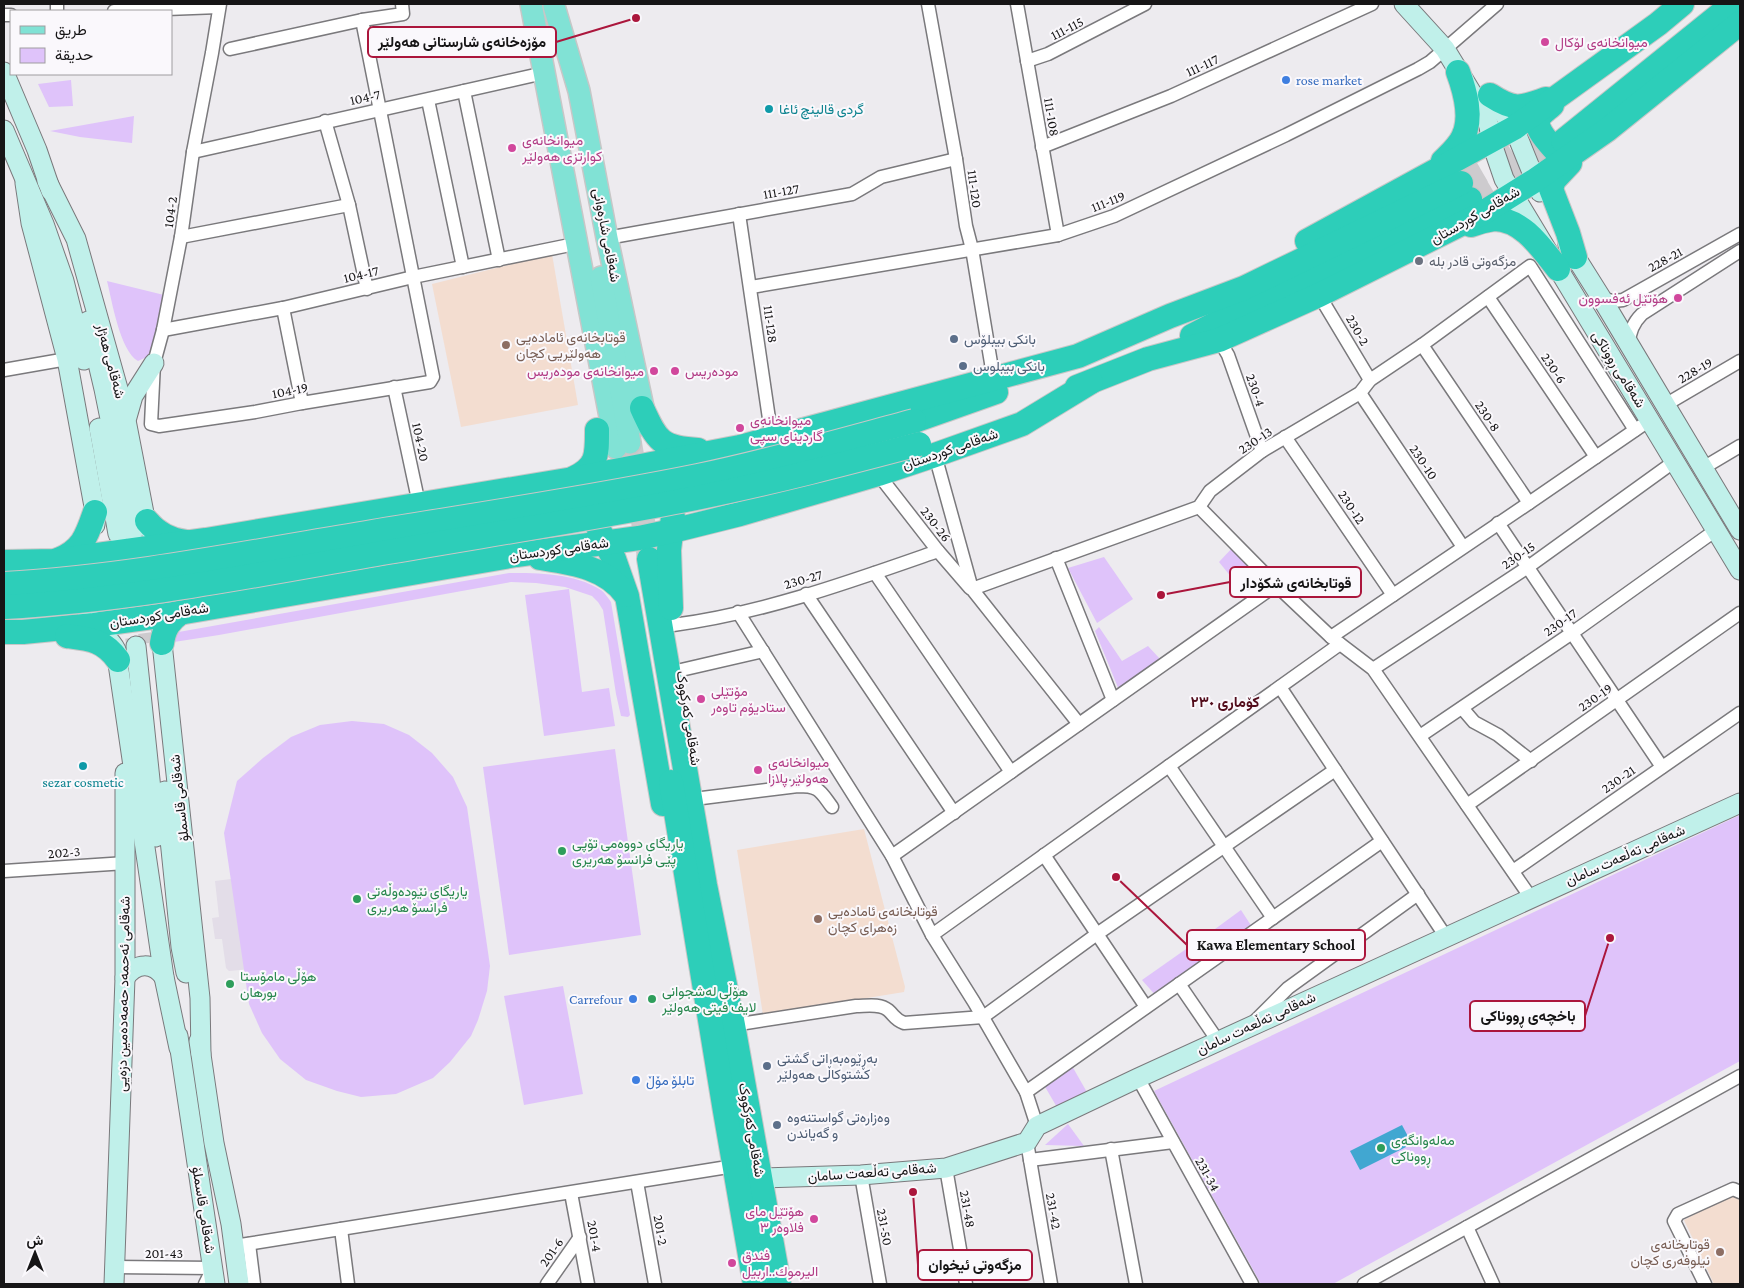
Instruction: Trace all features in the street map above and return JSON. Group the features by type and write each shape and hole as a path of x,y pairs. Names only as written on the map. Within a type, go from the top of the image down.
{"highway":[{"name":"شەقامی کوردستان","path":"1170,316 1514,128 1658,24 1682,4"},
{"path":"1707,4 1558,134 1733,4"},
{"name":"شەقامی کوردستان","path":"1148,359 1219,340 1319,295 1482,214 1607,130 1740,23"},
{"path":"1427,175 1452,152 1463,139 1465,132 1466,97 1452,60"},
{"path":"1593,70 1541,115 1537,124 1555,151 1561,153 1567,152 1607,130"},
{"path":"1490,94 1504,104 1520,107 1534,104 1564,92"},
{"path":"1566,263 1568,233 1553,196 1552,184 1562,171 1607,130"},
{"path":"1427,175 1452,166 1463,167 1468,171 1480,189 1481,199 1479,206 1475,210 1429,241"},
{"name":"شەقامی کوردستان","path":"4,584 53,581 162,567 608,492 716,472 789,455 914,421 1003,390 1170,316 1244,288 1465,191 1148,359 927,450 878,474 740,514 638,538 516,555 174,614 94,625 13,632"},
{"path":"1429,241 1483,221 1495,219 1505,221 1523,230 1566,263"},
{"name":"شەقامی کوردستان","path":"4,562 54,561 156,548 584,477 740,447 1078,356"},
{"path":"642,408 653,432 670,447 700,450 740,447"},
{"path":"584,477 584,473 596,460 598,430"},
{"name":"شەقامی کوردستان","path":"4,607 54,604 166,590 611,514 927,450"},
{"name":"شەقامی کەرکووک","path":"664,461 672,492 674,509 668,550 672,614 717,887 713,976"},
{"name":"شەقامی کەرکووک","path":"584,477 591,489 592,510 596,525 614,559 627,596 680,898 733,1025 779,1284"},
{"path":"54,561 70,554 82,544 95,512"},
{"path":"672,614 674,564 682,544 685,540 704,529 740,514"},
{"path":"133,529 156,530 176,540 193,542"},
{"path":"516,555 572,563 590,569 614,581 627,596"},
{"name":"شەقامی کەرکووک","path":"642,560 713,976 734,1166 755,1284"},
{"path":"13,632 97,641 106,646 141,648 166,627 174,614"}],"main road":[{"name":"شەقامی شارەوانی","path":"531,4 623,446 554,5"},
{"path":"1404,4 1452,60"},
{"name":"شەقامی شارەوانی","path":"554,5 579,91 642,408 652,444 657,454 664,461"},
{"name":"شەقامی ڕووناکی","path":"1452,60 1468,72 1490,94 1514,128 1525,152 1566,263 1650,419 1740,570"},
{"name":"شەقامی ڕووناکی","path":"1452,60 1484,113 1499,167 1512,194 1566,263 1602,299 1740,530"},
{"name":"شەقامی هەژار","path":"4,72 37,150 72,256 104,389 133,529"},
{"name":"شەقامی شارەوانی","path":"544,73 565,246 598,430"},
{"name":"شەقامی هەژار","path":"4,130 10,163 25,183 44,224 64,280 93,394 133,529 156,548"},
{"name":"شەقامی هەژار","path":"48,180 76,239 112,364 126,421 144,513 133,529"},
{"name":"شەقامی هەژار","path":"25,183 31,223 67,359 95,512 95,538 91,550 86,557"},
{"path":"112,364 120,372 130,373 144,370 154,363"},
{"path":"126,421 133,396 154,363"},
{"path":"156,548 164,559 170,576 170,600 174,614"},
{"name":"شەقامی قاسملۆ","path":"86,557 82,587 86,607 94,625 112,641 141,648"},
{"name":"شەقامی قاسملۆ","path":"141,648 125,703 164,977 179,1048"},
{"name":"شەقامی قاسملۆ","path":"141,648 179,1048 211,1279"},
{"name":"شەقامی قاسملۆ","path":"141,648 200,998 201,1054 214,1143 242,1245 239,1284"},
{"name":"شەقامی ئەحمەد حەمەدەمین دزەیی","path":"114,1276 125,978 125,703"},
{"name":"شەقامی تەڵعەت سامان","path":"760,1178 860,1175 946,1168 1028,1151 1038,1126 1249,1026 1740,803"},
{"path":"125,978 134,968 148,965 154,967 164,977"}],"street":[{"path":"230,49 362,20 403,14 402,4"},
{"name":"111-120","path":"928,4 966,226 972,249 992,378"},
{"name":"111-108","path":"1017,4 1058,235"},
{"name":"111-115","path":"1027,61 1048,54 1145,4"},
{"name":"111-117","path":"1042,147 1171,96 1372,4"},
{"name":"111-119","path":"750,286 1058,235 1114,216 1286,135 1430,62 1452,60 1497,4"},
{"path":"135,10 219,6"},
{"name":"104-2","path":"151,424 154,363 163,330 182,237 193,152 219,6"},
{"path":"362,20 413,277"},
{"name":"104-7","path":"193,152 544,73"},
{"path":"464,91 498,260"},
{"path":"428,100 463,267"},
{"path":"325,121 349,205 367,289"},
{"name":"111-127","path":"607,238 852,194 881,178 956,160"},
{"path":"182,237 349,205"},
{"name":"111-128","path":"739,214 772,438"},
{"name":"228-21","path":"1602,299 1623,300 1740,234"},
{"name":"104-17","path":"163,330 283,308 413,277 565,246"},
{"path":"1629,344 1630,330 1642,314 1740,251"},
{"name":"230-13","path":"1199,507 1210,492 1262,451 1360,393 1370,380 1422,345 1530,266 1635,430"},
{"name":"104-19","path":"151,424 159,426 255,412 302,402 430,382 433,377 413,277"},
{"name":"230-2","path":"1319,295 1370,380"},
{"name":"230-6","path":"1488,297 1596,456"},
{"path":"283,308 302,402"},
{"name":"230-4","path":"1219,340 1228,355 1262,451"},
{"name":"230-8","path":"1422,345 1529,504"},
{"path":"4,370 67,359"},
{"name":"228-19","path":"1665,405 1740,361"},
{"name":"104-20","path":"394,387 419,504"},
{"name":"230-10","path":"1360,393 1463,547"},
{"path":"932,935 1280,687 1393,595 1529,504 1650,419"},
{"name":"230-12","path":"1285,437 1393,595"},
{"path":"1703,468 1740,446"},
{"path":"927,450 972,589 1199,507 1276,585 1336,641 1373,669 1531,898"},
{"name":"230-15","path":"1373,669 1528,567 1675,461"},
{"name":"230-26","path":"878,474 1079,724"},
{"path":"1498,523 1662,767"},
{"name":"230-17","path":"1420,736 1572,633 1716,530"},
{"name":"230-27","path":"672,614 738,612 806,594 938,551"},
{"path":"1056,558 1113,700"},
{"path":"874,573 1011,772"},
{"path":"892,856 1276,585"},
{"path":"806,594 954,812"},
{"path":"738,612 892,856 932,935 983,1017 1026,1092 1038,1126"},
{"name":"230-19","path":"1467,805 1740,613"},
{"path":"681,670 762,651"},
{"path":"1280,687 1446,937"},
{"path":"1462,708 1474,722 1498,735 1531,761"},
{"name":"230-21","path":"1513,871 1740,713"},
{"path":"1169,766 1273,918"},
{"path":"733,1025 856,1006 875,1005 887,1009 896,1020 904,1023 983,1017 1097,934 1335,770"},
{"path":"702,798 811,786 819,790 832,807"},
{"path":"1026,1092 1382,841"},
{"path":"1044,855 1146,1007"},
{"name":"202-3","path":"4,872 126,863"},
{"path":"1249,1026 1288,988 1418,894"},
{"path":"1178,984 1218,1041"},
{"path":"1364,1284 1740,1076"},
{"name":"231-34","path":"1138,1078 1252,1284"},
{"path":"1028,1151 1111,1149 1173,1142"},
{"path":"1111,1149 1136,1284"},
{"name":"231-42","path":"1028,1151 1051,1284"},
{"path":"254,1284 242,1245 734,1166"},
{"name":"231-48","path":"946,1168 966,1284"},
{"name":"231-50","path":"860,1175 880,1284"},
{"name":"201-2","path":"637,1182 655,1284"},
{"path":"1705,1284 1674,1221 1678,1214 1733,1189 1740,1192"},
{"name":"201-4","path":"571,1192 588,1284"},
{"path":"1467,1228 1493,1284"},
{"path":"341,1229 348,1284"},
{"name":"201-6","path":"547,1284 580,1237"},
{"name":"201-43","path":"114,1276 211,1279"}],"shaded area":[{"name":"قوتابخانەی ئامادەیی هەولێریی کچان","path":"552,254 578,405 461,427 432,284"},
{"name":"قوتابخانەی ئامادەیی زەهرای کچان","path":"864,829 905,987 904,992 763,1015 737,850"},
{"path":"239,878 250,969 229,971 226,968 222,939 215,939 212,918 219,917 215,881"},
{"name":"قوتابخانەی نیلوفەری کچان","path":"1740,1190 1740,1284 1714,1284 1684,1220"}],"green space":[{"path":"71,80 73,106 49,107 38,84"},
{"path":"134,116 132,143 80,137 50,131"},
{"path":"107,281 164,295 153,350 149,356 138,361 126,347 118,325"},
{"path":"1235,545 1252,565 1232,578 1219,562"},
{"path":"1104,557 1133,599 1097,623 1068,568"},
{"path":"509,573 568,577 591,584 605,594 611,602 630,715 628,717 621,716 603,610 592,596 565,587 511,582 174,642 173,633"},
{"path":"569,589 582,692 609,688 615,726 544,736 525,595"},
{"path":"1099,627 1122,661 1148,646 1160,659 1119,690 1095,631"},
{"name":"یاریگای نێودەوڵەتی فرانسۆ هەریری","path":"352,721 384,724 409,735 432,753 453,777 467,807 490,966 487,991 478,1020 471,1036 450,1062 433,1078 396,1094 361,1097 306,1080 280,1059 262,1033 249,1004 224,833 237,781 263,758 291,737 320,725"},
{"name":"یاریگای دووەمی تۆپی پێی فرانسۆ هەریری","path":"615,749 641,935 509,955 483,767"},
{"path":"1740,815 1740,1061 1333,1284 1261,1284 1154,1091"},
{"path":"1241,910 1252,927 1223,950 1211,932"},
{"path":"1189,947 1201,964 1157,997 1142,980"},
{"path":"563,986 583,1094 524,1105 504,996"},
{"path":"1072,1066 1088,1094 1058,1109 1044,1085"},
{"path":"1068,1124 1084,1146 1045,1145"}],"water":[{"name":"مەلەوانگەی ڕووناکی","path":"1402,1125 1412,1144 1360,1170 1350,1151"}],"tunnel":[{"path":"1461,183 1553,127"},
{"path":"1470,199 1563,141"},
{"path":"630,443 649,557"},
{"path":"126,582 136,646"},
{"path":"144,605 149,643"}],"place":[{"name":"مۆزەخانەی شارستانی هەولێر","path":"636,18"},
{"name":"میوانخانەی لۆکال","path":"1545,42"},
{"name":"rose market","path":"1286,80"},
{"name":"گردی قالینچ ئاغا","path":"769,109"},
{"name":"میوانخانەی کوارتزی هەولێر","path":"512,148"},
{"name":"مزگەوتی قادر بلە","path":"1419,261"},
{"name":"هۆتێل ئەفسوون","path":"1678,298"},
{"name":"بانکی بیبلۆس","path":"954,339"},
{"name":"قوتابخانەی ئامادەیی هەولێریی کچان","path":"506,345"},
{"name":"بانکی بیبلوس","path":"963,366"},
{"name":"میوانخانەی مودەریس","path":"654,371"},
{"name":"مودەریس","path":"675,371"},
{"name":"میوانخانەی گاردینای سپی","path":"740,428"},
{"name":"قوتابخانەی شكۆدار","path":"1161,595"},
{"name":"مۆتێلی ستادیۆم تاوەر","path":"701,699"},
{"name":"sezar cosmetic","path":"83,766"},
{"name":"میوانخانەی هەولێر پلازا","path":"758,770"},
{"name":"یاریگای دووەمی تۆپی پێی فرانسۆ هەریری","path":"562,851"},
{"name":"Kawa Elementary School","path":"1116,877"},
{"name":"یاریگای نێودەوڵەتی فرانسۆ هەریری","path":"357,899"},
{"name":"قوتابخانەی ئامادەیی زەهرای کچان","path":"818,919"},
{"name":"باخچەی ڕووناکی","path":"1610,938"},
{"name":"هۆڵی مامۆستا بورهان","path":"230,984"},
{"name":"Carrefour","path":"633,999"},
{"name":"هۆڵی لەشجوانی لایف فیتی هەولێر","path":"652,999"},
{"name":"بەڕێوەبەراتی گشتی کشتوکاڵی هەولێر","path":"767,1066"},
{"name":"تابلۆ مۆڵ","path":"636,1080"},
{"name":"وەزارەتی گواستنەوە و گەیاندن","path":"777,1125"},
{"name":"مەلەوانگەی ڕووناکی","path":"1381,1148"},
{"name":"مزگەوتی ئیخوان","path":"913,1192"},
{"name":"هۆتێل مای فلاوەر ٣","path":"814,1219"},
{"name":"قوتابخانەی نیلوفەری کچان","path":"1720,1252"},
{"name":"فندق اليرموك..اربيل","path":"732,1263"}],"district":[{"name":"کۆماری ٢٣٠","path":"1225,702"}]}
